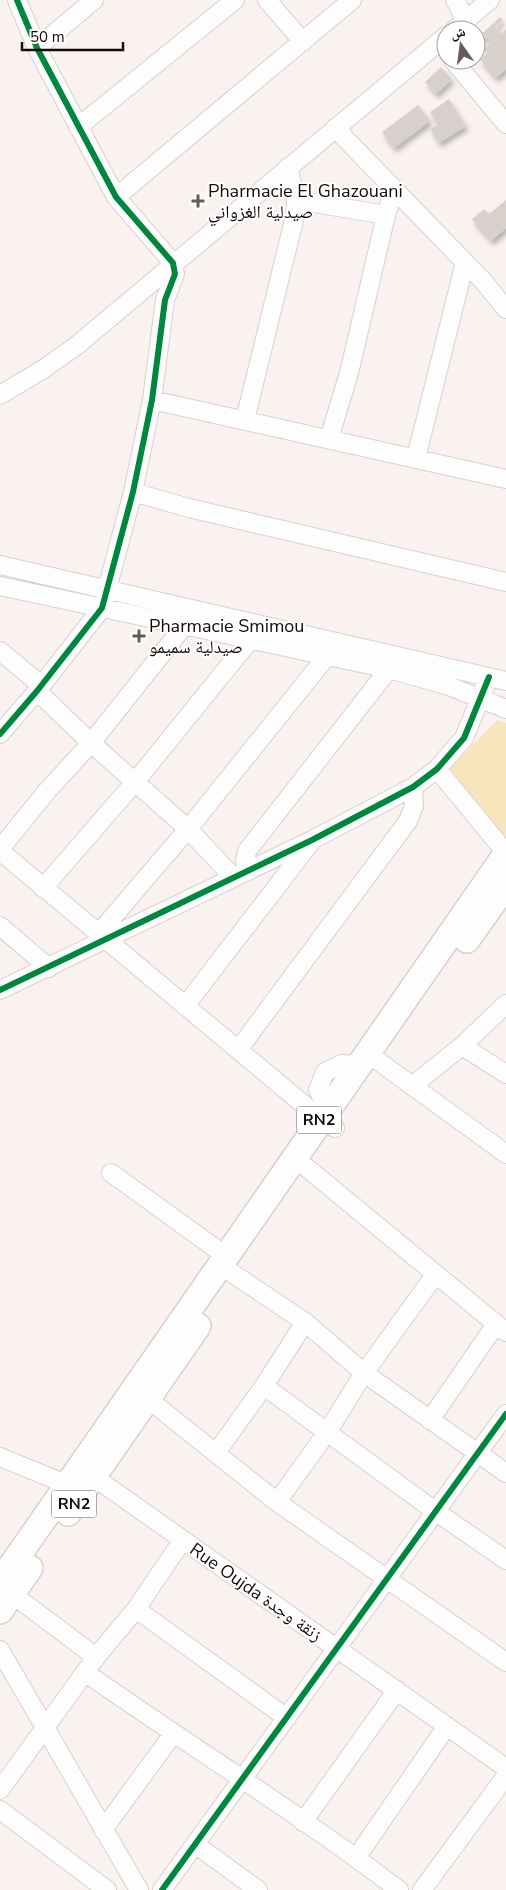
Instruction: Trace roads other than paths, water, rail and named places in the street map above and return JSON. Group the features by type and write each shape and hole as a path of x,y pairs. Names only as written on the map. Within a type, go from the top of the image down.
{"highway":[{"name":"RN2","path":"4,1596 227,1265 369,1060 506,853"},
{"name":"RN2","path":"369,1060 506,885"},
{"name":"RN2","path":"227,1265 307,1168 328,1118"}],"street":[{"path":"3,724 39,688 105,600 133,492 152,400 166,300 175,274 173,263 116,197 37,48 17,0"},
{"path":"37,48 94,0"},
{"path":"78,127 235,0"},
{"path":"267,0 303,42"},
{"path":"116,197 352,0"},
{"path":"454,0 459,20"},
{"path":"466,20 490,0"},
{"path":"0,395 42,370 76,346 335,128 436,49"},
{"path":"461,70 506,124"},
{"path":"335,128 394,191 465,262 506,309"},
{"path":"245,420 290,241 296,200 288,167"},
{"path":"329,439 349,373 386,215 394,191"},
{"path":"296,200 386,215"},
{"path":"416,458 465,262"},
{"path":"152,400 506,479"},
{"path":"133,492 189,508 506,582"},
{"path":"105,600 3,566 0,586 105,600 329,648 506,681"},
{"path":"187,617 250,640 329,648 389,669 450,686 506,709"},
{"path":"187,617 91,743 47,791 1,854 103,936 238,1050 328,1118"},
{"path":"43,888 135,782 250,640"},
{"path":"103,936 329,648"},
{"path":"0,651 39,688 91,743 240,874"},
{"path":"240,874 247,851 389,669"},
{"path":"0,990 49,968 103,936 312,840 413,787 437,769 464,738 489,677"},
{"path":"437,769 506,853"},
{"path":"238,1050 408,822 414,806 413,787"},
{"path":"185,1006 312,840"},
{"path":"0,926 49,968"},
{"path":"412,1086 504,1010"},
{"path":"462,1046 506,1074"},
{"path":"369,1060 412,1086 506,1154"},
{"path":"307,1168 501,1328 430,1420"},
{"path":"111,1173 227,1265 305,1322 364,1373 506,1473"},
{"path":"276,1502 328,1431 364,1373 435,1275"},
{"path":"216,1453 264,1386 305,1322"},
{"path":"264,1386 435,1511 506,1560"},
{"path":"141,1393 276,1502 506,1662"},
{"path":"162,1890 240,1779 506,1414"},
{"name":"Rue Oujda زنقة وجدة","path":"0,1457 80,1481 182,1541 506,1768"},
{"path":"0,1790 96,1657 136,1608 182,1541"},
{"path":"4,1596 96,1657"},
{"path":"136,1608 286,1718"},
{"path":"0,1650 44,1729 139,1890"},
{"path":"86,1672 173,1734 356,1858 399,1890"},
{"path":"303,1822 397,1690"},
{"path":"356,1858 447,1726"},
{"path":"103,1830 173,1734"},
{"path":"422,1890 506,1776"},
{"path":"0,1810 107,1890"},
{"path":"195,1844 258,1890"}],"place":[{"name":"Pharmacie El Ghazouani صيدلية الغزواني","path":"198,201"},
{"name":"Pharmacie Smimou صيدلية سميمو","path":"139,636"}]}
